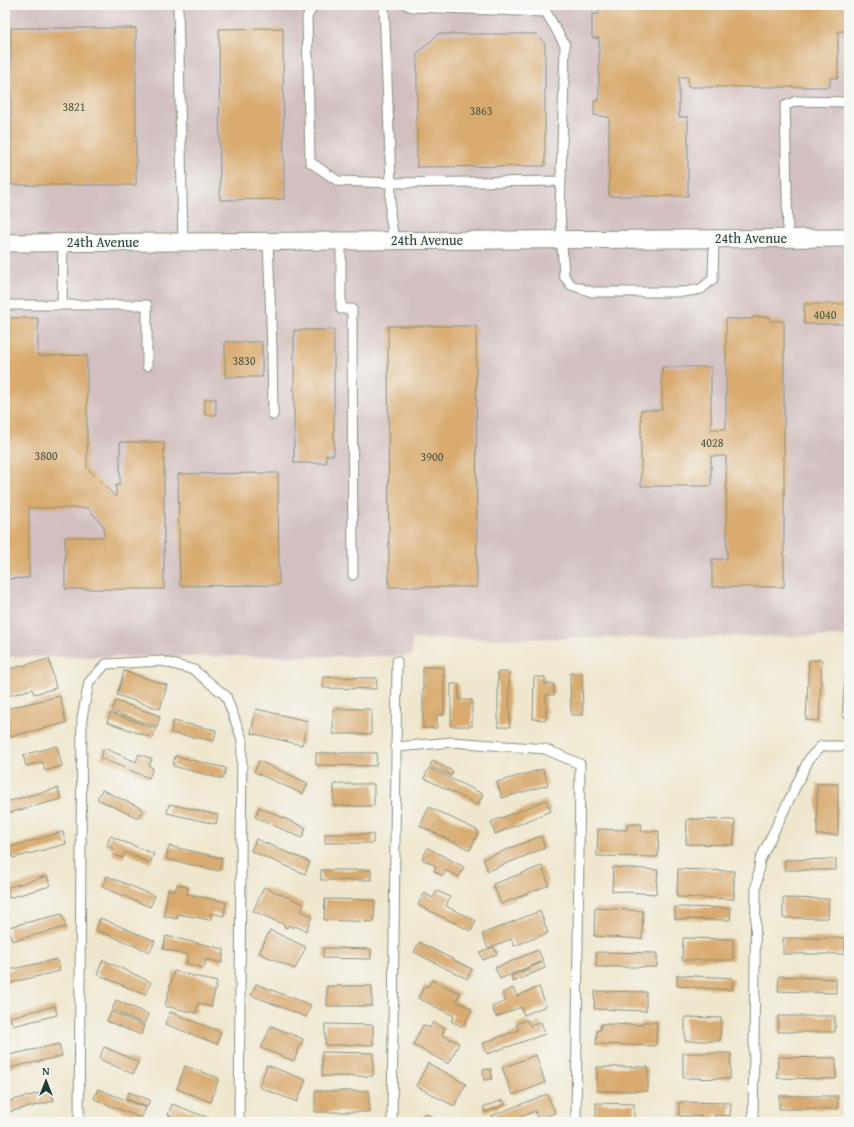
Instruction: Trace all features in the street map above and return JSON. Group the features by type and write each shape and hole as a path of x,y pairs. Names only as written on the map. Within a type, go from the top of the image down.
{"street":[{"name":"24th Avenue","path":"5,243 849,238"}],"lane":[{"path":"178,5 182,242"},
{"path":"314,5 306,16 310,162 338,181 391,183 561,181"},
{"path":"384,5 391,183 390,215 394,240"},
{"path":"407,5 413,7 546,12 565,45 560,212 563,239 564,276 571,285 592,292 684,292 701,289 713,279 714,238"},
{"path":"788,238 785,106 796,101 847,102 849,98"},
{"path":"268,241 273,414"},
{"path":"341,241 342,309 352,309 353,575"},
{"path":"62,305 64,242"},
{"path":"5,305 147,306 147,366"},
{"path":"79,1122 82,718 88,682 106,664 162,661 194,670 226,696 242,739 238,1122"},
{"path":"392,1122 397,661"},
{"path":"397,748 452,742 545,749 580,764 576,1122"},
{"path":"753,1122 756,888 760,860 809,759 821,746 849,746"}],"shaded area":[{"path":"5,5 849,5 849,636 412,639 412,656 5,657"}],"building":[{"path":"599,5 849,5 849,31 838,31 838,78 830,78 830,87 688,87 688,77 679,77 679,117 688,117 688,196 609,196 609,117 594,115 594,101 599,101 599,38 592,38 592,14 599,14"},
{"path":"11,28 136,28 136,185 11,185"},
{"path":"283,28 284,199 220,200 219,29"},
{"path":"438,34 536,34 545,44 545,166 417,167 417,54"},
{"path":"804,304 846,304 846,324 804,324"},
{"path":"752,317 770,317 770,321 784,321 784,587 712,587 712,559 727,559 726,456 711,456 711,486 641,486 641,410 662,410 662,367 711,367 711,429 726,429 726,319 752,319"},
{"path":"5,318 38,318 38,356 87,355 87,468 116,497 116,485 120,485 120,442 164,442 164,589 65,589 65,537 104,537 104,526 88,508 29,508 29,578 5,579"},
{"path":"388,326 476,326 477,587 389,587"},
{"path":"294,330 334,330 334,455 326,455 326,463 294,463"},
{"path":"225,342 262,342 262,377 225,377"},
{"path":"205,399 216,399 216,415 205,415"},
{"path":"278,473 279,585 180,586 178,474"},
{"path":"49,659 56,688 34,694 32,689 8,696 5,686 5,670"},
{"path":"809,660 822,660 819,721 806,720"},
{"path":"846,663 849,664 849,718 842,717"},
{"path":"423,667 444,667 444,715 437,715 437,728 423,728"},
{"path":"124,671 167,685 160,709 117,695"},
{"path":"498,672 509,672 510,727 498,727"},
{"path":"570,673 582,673 583,715 571,715"},
{"path":"323,677 377,678 376,689 323,688"},
{"path":"534,677 545,677 545,684 554,684 554,695 546,695 546,720 533,719"},
{"path":"451,684 459,684 459,700 472,700 472,726 451,726"},
{"path":"60,696 66,723 7,737 5,709"},
{"path":"116,701 160,716 157,727 112,711"},
{"path":"256,709 308,721 302,745 251,733"},
{"path":"333,709 371,709 371,734 333,734"},
{"path":"111,713 156,729 153,738 107,722"},
{"path":"173,721 216,730 214,741 171,733"},
{"path":"57,746 62,766 45,771 43,762 26,766 23,755"},
{"path":"104,748 136,762 139,754 152,759 149,766 153,768 149,778 100,758"},
{"path":"316,753 377,753 376,766 316,765"},
{"path":"175,756 226,768 223,779 173,766"},
{"path":"259,761 308,783 303,794 254,772"},
{"path":"432,761 453,771 451,776 430,766"},
{"path":"429,768 483,794 478,805 424,778"},
{"path":"543,769 548,785 502,798 497,782"},
{"path":"334,784 374,784 374,806 334,806"},
{"path":"817,784 838,784 838,835 817,835"},
{"path":"58,788 61,799 9,813 6,802"},
{"path":"102,790 143,809 138,818 97,799"},
{"path":"546,800 551,811 495,834 491,822"},
{"path":"169,804 218,815 216,824 167,813"},
{"path":"259,807 306,828 302,838 255,817"},
{"path":"429,807 479,831 470,850 420,826"},
{"path":"687,819 735,820 734,845 686,844"},
{"path":"627,824 642,824 641,831 659,831 658,857 597,856 598,829 627,830"},
{"path":"63,832 66,844 13,858 9,847"},
{"path":"325,834 373,834 373,843 325,843"},
{"path":"110,836 154,854 150,863 125,852 123,858 112,854 114,849 107,846"},
{"path":"541,836 545,848 488,871 483,859"},
{"path":"256,839 310,862 305,874 251,851"},
{"path":"169,846 222,858 219,871 166,859"},
{"path":"428,848 464,867 459,877 446,870 443,876 434,871 436,866 422,859"},
{"path":"836,859 836,870 785,870 785,860"},
{"path":"542,866 549,885 501,904 493,884"},
{"path":"613,867 658,870 656,894 612,891"},
{"path":"678,869 734,871 734,899 677,897"},
{"path":"321,870 371,870 371,880 321,880"},
{"path":"47,876 50,886 9,898 6,888"},
{"path":"107,876 155,896 150,907 102,887"},
{"path":"177,884 188,887 187,894 226,902 224,916 212,913 210,920 178,914 177,919 164,916 168,889 175,891"},
{"path":"264,887 304,904 301,911 312,916 306,931 295,926 294,928 288,925 287,928 284,927 285,925 253,911"},
{"path":"437,891 450,897 446,906 476,921 471,931 418,905 424,893 433,898"},
{"path":"783,898 829,899 828,918 783,918"},
{"path":"325,899 375,900 374,922 324,920"},
{"path":"675,907 731,908 730,920 675,919"},
{"path":"595,908 643,911 642,939 594,936"},
{"path":"540,911 548,933 514,946 511,939 488,948 482,934"},
{"path":"62,914 66,927 12,941 8,927"},
{"path":"100,918 155,941 150,952 96,930"},
{"path":"270,930 306,947 295,969 259,953"},
{"path":"166,936 224,949 222,963 206,959 204,968 186,964 188,955 163,949"},
{"path":"683,938 733,939 733,960 682,960"},
{"path":"783,938 845,938 845,954 783,954"},
{"path":"419,942 472,969 467,979 414,952"},
{"path":"494,947 497,954 483,960 480,952"},
{"path":"323,948 371,949 371,959 323,958"},
{"path":"538,950 543,961 500,979 495,968"},
{"path":"596,952 657,953 657,967 596,967"},
{"path":"57,959 60,971 5,984 5,971"},
{"path":"103,960 151,982 145,995 97,974"},
{"path":"543,962 545,968 513,982 511,976"},
{"path":"174,971 217,982 211,1007 198,1003 196,1013 165,1006"},
{"path":"677,975 733,978 732,990 677,986"},
{"path":"779,976 836,979 836,993 778,991"},
{"path":"432,980 460,993 456,1001 472,1009 463,1027 451,1021 454,1016 418,998 425,985 428,987"},
{"path":"256,984 311,1005 306,1017 251,995"},
{"path":"327,986 372,986 372,1006 327,1006"},
{"path":"539,987 546,1006 524,1015 521,1007 496,1017 492,1007 506,1001 502,993 513,988 517,996"},
{"path":"595,991 646,992 646,1011 594,1009"},
{"path":"116,1000 148,1014 144,1024 112,1010"},
{"path":"55,1006 57,1015 13,1026 10,1017"},
{"path":"111,1012 144,1026 141,1035 107,1021"},
{"path":"170,1012 221,1032 217,1044 165,1024"},
{"path":"778,1016 835,1016 835,1032 778,1032"},
{"path":"685,1017 721,1018 720,1041 685,1041"},
{"path":"527,1020 530,1026 541,1022 545,1034 487,1054 483,1043 519,1030 516,1024"},
{"path":"433,1022 445,1028 442,1035 459,1043 449,1064 413,1045 423,1025 430,1028"},
{"path":"642,1022 657,1022 656,1046 596,1044 597,1030 600,1030 601,1024 642,1025"},
{"path":"325,1024 373,1025 373,1045 325,1045"},
{"path":"271,1026 303,1039 294,1061 261,1048"},
{"path":"59,1044 62,1056 5,1069 5,1056"},
{"path":"104,1047 138,1062 133,1074 99,1059"},
{"path":"322,1052 373,1053 373,1076 322,1076"},
{"path":"683,1053 731,1053 730,1079 683,1078"},
{"path":"536,1055 545,1083 513,1095 502,1068"},
{"path":"778,1057 836,1058 836,1079 777,1078"},
{"path":"428,1063 466,1084 454,1106 416,1086"},
{"path":"267,1065 306,1080 297,1102 259,1087"},
{"path":"185,1066 219,1078 211,1102 177,1089"},
{"path":"597,1067 648,1067 648,1091 597,1091"},
{"path":"491,1069 492,1079 484,1080 483,1070"},
{"path":"98,1089 146,1108 141,1118 94,1099"},
{"path":"51,1090 54,1101 8,1112 6,1102"},
{"path":"315,1091 369,1091 369,1112 315,1112"},
{"path":"129,1092 150,1100 147,1107 126,1099"},
{"path":"547,1094 555,1113 538,1119 535,1111 509,1122 493,1122 491,1116"},
{"path":"779,1096 838,1096 838,1109 779,1109"},
{"path":"503,1100 505,1105 485,1112 483,1107"},
{"path":"679,1102 731,1103 730,1116 715,1115 715,1122 701,1122 701,1116 679,1116"},
{"path":"596,1103 634,1104 634,1122 596,1122"},
{"path":"172,1104 219,1122 187,1122 168,1115"},
{"path":"425,1113 442,1122 420,1122"}]}
